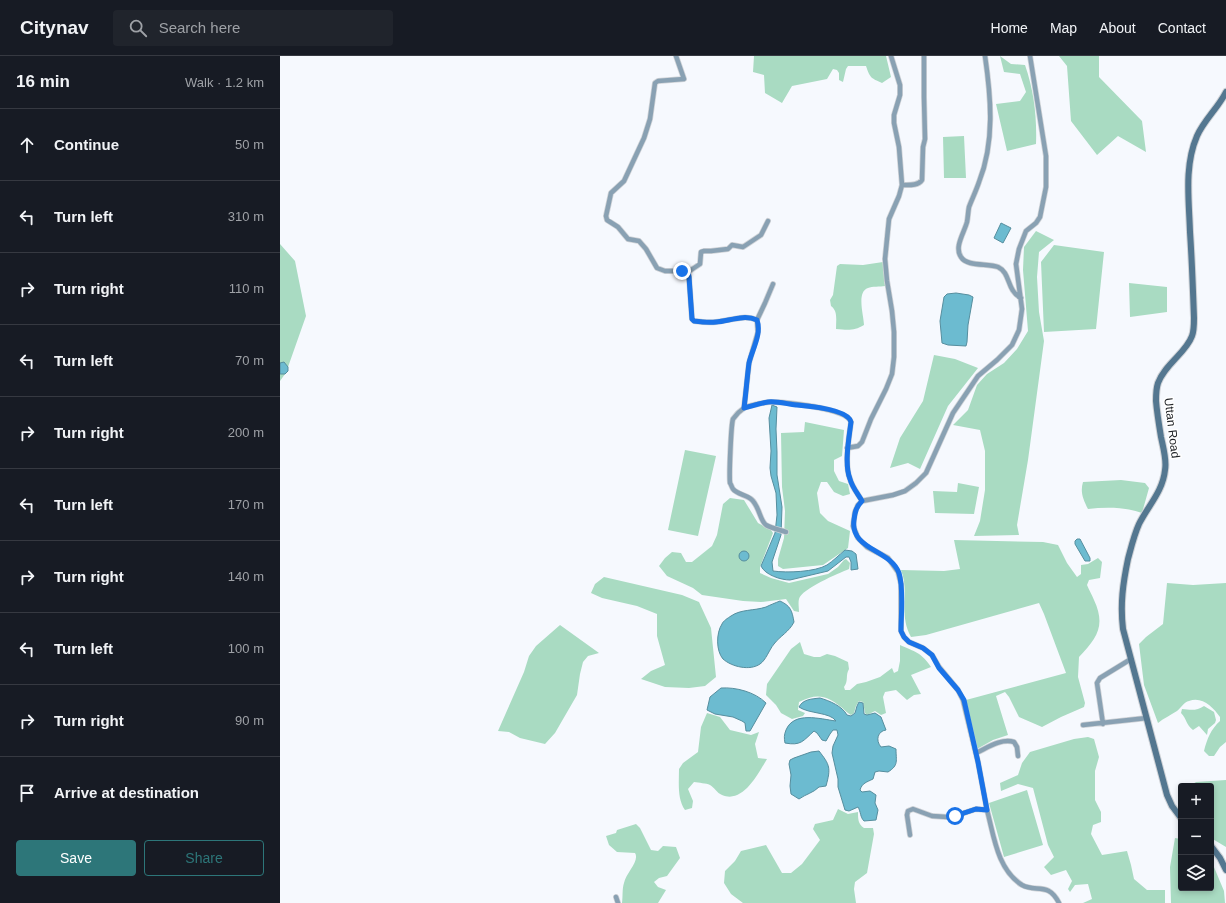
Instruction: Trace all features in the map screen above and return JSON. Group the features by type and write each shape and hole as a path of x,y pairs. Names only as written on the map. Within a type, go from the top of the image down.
{"main road":[{"name":"Uttan Road","path":"1178,814 1167,795 1123,629 1121,599 1123,583 1136,531 1160,490 1166,468 1158,417 1157,388 1162,376 1177,356 1187,346 1193,330 1194,318 1188,182 1191,157 1198,135 1211,114 1223,99 1226,92"},
{"path":"1214,850 1226,870"}],"street":[{"path":"676,56 684,79 658,81 655,83 650,119 644,138 624,181 611,193 606,216 607,220 618,228 628,239 639,241 646,249 657,268 665,272 688,272 700,264 701,252 704,251 711,252 728,249 732,245 743,247 761,235 768,221"},
{"path":"848,448 858,446 862,442 892,374 894,357 894,332 892,311 886,281 885,259 889,219 902,185 900,147 894,122 894,115 900,95 900,85 891,56"},
{"path":"902,185 917,184 922,180 923,147 925,139 924,56"},
{"path":"985,56 989,82 990,140 980,180 969,209 967,221 959,245 959,251 961,258 965,261 977,264 989,264 998,267 1006,275 1009,285 1014,293 1021,298"},
{"path":"1030,56 1046,156 1046,187 1040,217 1036,223 1026,231 1019,249 1016,264 1022,309 1019,330 1012,345 978,376 953,413 926,473 905,491 862,501 858,505 855,512 853,526 858,538 867,547 888,558 898,572 901,584 901,631 904,637 909,642 923,648 932,655 939,668 958,690 964,700 987,810 999,857 1010,874 1024,886 1044,888 1051,893 1059,903"},
{"path":"688,272 692,319 694,321 716,322 742,318 752,318 757,320"},
{"path":"744,408 749,363 758,332 757,320 772,284"},
{"path":"786,532 766,525 756,504 750,498 732,488 730,483 733,420 744,408 769,402 777,402 827,409 850,418 848,474 850,481 862,501"},
{"path":"1103,724 1097,683 1100,678 1131,659"},
{"path":"1083,725 1147,718"},
{"path":"976,754 1009,740 1014,742 1017,747 1018,756"},
{"path":"910,835 907,815 908,811 910,810 916,810 932,816 947,818 976,809 987,810"},
{"path":"616,898 618,903"}],"green space":[{"path":"754,56 886,56 891,77 882,83 871,77 866,66 848,66 843,82 839,80 839,73 837,70 833,69 827,79 792,86 782,103 765,93 764,75 753,72"},
{"path":"1000,56 1011,64 1025,65 1033,94 1036,124 1036,144 1007,151 996,104 1020,101 1026,92 1020,74 1004,72"},
{"path":"1059,56 1099,56 1099,77 1142,121 1146,152 1118,136 1097,155 1071,121 1067,66"},
{"path":"964,136 966,178 944,178 943,137"},
{"path":"1036,231 1054,240 1039,252 1037,277 1039,312 1044,341 1028,460 1017,525 1019,535 974,536 980,521 985,490 985,451 980,430 953,425 968,410 977,385 987,374 1004,363 1017,349 1028,331 1023,270 1024,247"},
{"path":"280,244 295,261 306,316 288,367 280,381"},
{"path":"1054,245 1104,252 1096,329 1044,332 1041,262"},
{"path":"883,262 885,286 870,287 864,290 862,294 861,299 864,325 851,330 836,329 836,313 831,306 830,300 833,295 837,266 840,264 863,265"},
{"path":"1129,283 1167,287 1167,312 1130,317"},
{"path":"934,355 955,359 978,368 948,406 920,469 908,463 890,468 900,438 923,401"},
{"path":"805,422 844,430 842,456 834,460 834,471 839,481 848,484 850,494 843,496 834,492 827,482 821,482 817,493 820,513 828,521 850,531 848,548 823,565 783,569 778,566 778,559 784,538 785,511 782,487 781,433 804,432"},
{"path":"685,450 716,456 698,536 668,530"},
{"path":"1121,480 1145,483 1149,488 1142,513 1115,508 1088,509 1082,496 1083,482"},
{"path":"958,483 979,487 974,514 935,513 933,491 957,492"},
{"path":"730,498 744,500 758,523 771,530 773,533 760,567 760,573 789,583 828,574 846,559 850,563 849,569 813,586 801,595 799,599 799,612 794,611 786,599 761,602 702,595 693,588 667,576 659,566 672,552 681,553 686,562 692,562 712,546 717,535 723,504"},
{"path":"954,540 1043,542 1058,545 1067,563 1077,577 1081,574 1081,565 1088,564 1098,558 1102,562 1100,578 1089,580 1087,585 1098,609 1099,624 1098,631 1091,644 1079,657 1078,677 1085,703 1084,707 1042,727 1019,717 1005,692 996,696 1008,735 993,740 977,749 966,700 1066,673 1039,603 926,635 911,637 905,620 905,587 901,570 944,571 960,569"},
{"path":"604,577 682,595 699,602 711,628 716,677 705,686 689,688 665,687 641,679 651,671 665,665 657,636 657,614 637,606 602,598 591,593 595,584"},
{"path":"1167,583 1193,585 1226,583 1226,742 1220,747 1214,756 1209,756 1204,751 1210,734 1220,721 1220,717 1214,710 1203,701 1189,701 1177,711 1158,723 1144,685 1139,644 1163,624"},
{"path":"560,625 599,653 588,656 583,662 577,695 555,733 545,744 520,738 509,732 498,731 524,672 529,656 536,646"},
{"path":"800,642 804,654 820,657 827,654 848,662 849,669 844,687 845,690 850,690 857,684 880,677 892,668 894,673 898,671 900,661 900,645 921,655 931,667 911,675 921,694 914,695 907,700 896,690 885,692 883,697 886,713 881,715 875,711 867,715 865,713 863,702 859,701 854,713 851,715 831,700 816,696 799,702 798,710 805,713 803,716 792,719 781,713 776,705 766,695 767,684 791,649"},
{"path":"1204,706 1214,712 1216,720 1215,723 1208,729 1207,735 1199,726 1193,730 1181,713 1182,709 1191,710"},
{"path":"707,713 720,717 730,730 751,735 759,732 755,744 758,758 767,759 749,786 737,795 730,797 722,795 710,785 694,782 688,789 693,801 692,808 685,810 682,806 680,796 679,769 683,763 698,752 701,727"},
{"path":"1088,737 1094,739 1099,757 1095,771 1095,800 1101,812 1101,822 1093,825 1091,834 1102,855 1127,851 1134,879 1147,890 1165,890 1165,903 1083,903 1092,899 1088,884 1075,885 1070,892 1068,889 1072,881 1066,870 1051,875 1044,867 1054,857 1048,845 1033,788 1018,784 1001,791 1000,783 1018,775 1022,763 1030,752 1074,739"},
{"path":"1226,780 1226,847 1214,840 1214,783 1194,783"},
{"path":"1027,790 1043,845 1004,857 989,803"},
{"path":"838,809 848,814 858,812 861,825 864,828 873,828 874,834 867,873 855,882 854,889 856,903 743,903 731,894 724,883 725,871 735,861 741,851 766,845 782,873 791,873 802,864 820,840 813,829 815,824 833,820"},
{"path":"636,824 640,828 651,850 658,851 663,846 676,847 680,858 667,876 659,878 654,882 658,887 666,890 658,903 622,903 625,879 636,860 636,856 635,853 617,852 609,845 606,836 616,833 617,830"},
{"path":"1175,838 1178,838 1178,891 1214,891 1214,867 1224,891 1225,903 1171,903 1170,867"}],"water":[{"path":"1001,223 1011,228 1003,243 994,238"},
{"path":"956,293 973,297 966,346 948,345 942,343 940,321 944,297 947,294"},
{"path":"284,362 288,367 288,371 285,374 280,374 280,363"},
{"path":"772,405 777,407 777,475 782,507 781,535 772,562 773,571 801,571 822,567 827,565 845,550 852,551 856,554 858,569 851,570 851,562 849,557 846,557 828,571 790,580 774,576 766,572 761,566 775,533 777,515 776,493 770,468 771,451 769,418"},
{"path":"1077,539 1080,539 1090,558 1090,561 1085,561 1075,544"},
{"path":"742,551 746,551 748,552 748,560 742,561 739,558 739,554"},
{"path":"780,601 787,605 790,609 794,622 790,629 774,644 762,662 756,666 746,668 736,666 723,659 718,647 718,637 723,622 739,612 766,607"},
{"path":"721,688 733,688 751,693 766,703 750,731 746,731 745,723 742,721 733,717 715,714 707,710 710,697"},
{"path":"820,698 835,704 847,715 851,716 855,713 859,702 863,703 864,714 867,715 875,713 881,717 886,730 881,732 878,736 878,742 881,747 889,746 896,749 896,762 894,767 888,772 875,772 873,779 863,784 860,790 862,792 870,791 876,795 875,803 878,810 876,820 864,821 858,807 849,811 845,810 838,787 838,779 832,753 833,746 838,735 837,730 833,730 826,741 822,740 814,731 801,742 795,744 785,743 784,736 786,730 795,720 801,718 815,718 836,721 824,714 808,711 799,707 805,701"},
{"path":"819,751 827,763 829,771 826,786 819,787 799,799 791,794 790,760 811,752"}],"route":[{"path":"682,271 688,272 692,319 694,321 716,322 742,318 752,318 757,320 758,332 749,363 748,383 744,408 769,402 777,402 827,409 850,418 848,474 850,481 862,501 858,505 855,512 853,526 858,538 867,547 888,558 898,572 901,584 901,631 904,637 909,642 923,648 932,655 939,668 948,677 964,700 987,810 976,809 955,816"}]}
